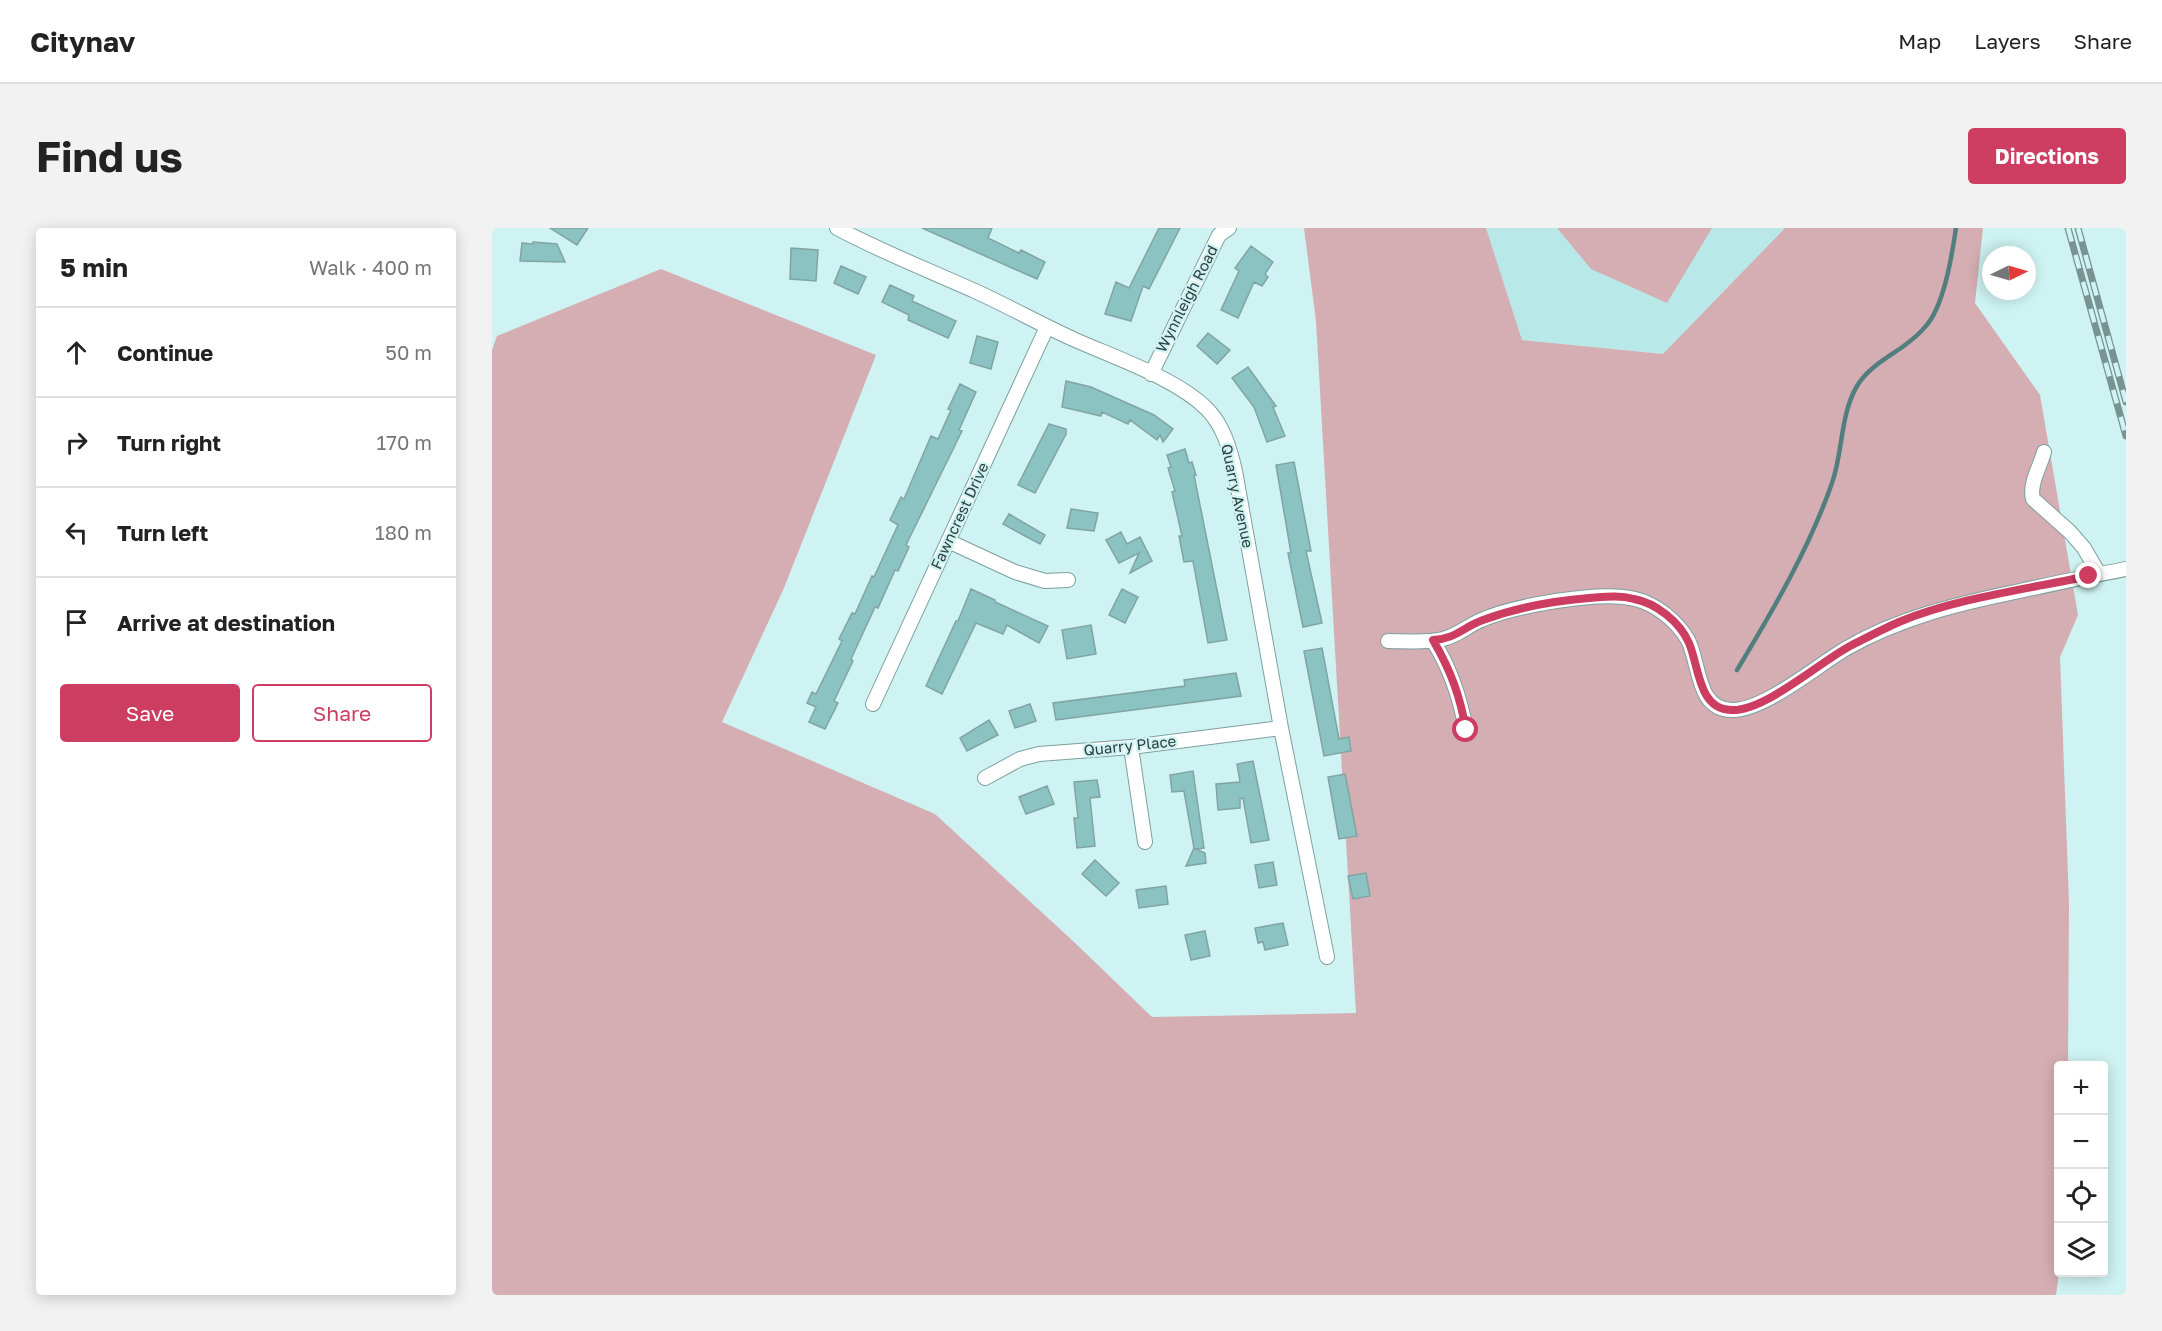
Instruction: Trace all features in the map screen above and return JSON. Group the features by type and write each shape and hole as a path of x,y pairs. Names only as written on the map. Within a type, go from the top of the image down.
{"street":[{"name":"Quarry Avenue","path":"837,228 873,247 976,291 1047,327 1150,374 1190,395 1214,418 1225,438 1235,471 1281,728 1327,957"},
{"name":"Wynnleigh Road","path":"1150,374 1219,235 1229,228"},
{"name":"Fawncrest Drive","path":"873,704 1047,327"},
{"path":"2044,453 2035,479 2033,499 2070,532 2084,548 2099,574"},
{"path":"948,541 1015,572 1044,581 1068,579"},
{"path":"1388,641 1433,640 1456,636 1479,621 1507,611 1551,601 1612,596 1635,599 1654,607 1681,629 1697,664 1702,688 1708,699 1715,706 1739,710 1771,696 1848,647 1900,622 1957,604 2126,568"},
{"path":"1433,640 1453,676 1466,730"},
{"name":"Quarry Place","path":"984,778 1027,757 1131,747 1281,728"},
{"path":"1131,747 1145,842"}],"shaded area":[{"path":"1304,228 1486,228 1522,340 1663,354 1785,228 1983,228 1975,303 2040,395 2078,615 2060,657 2069,904 2068,1061 2054,1061 2054,1277 2058,1277 2056,1295 492,1295 492,350 497,336 661,269 876,355 784,588 722,722 935,814 1152,1017 1356,1013 1316,321"},
{"path":"1486,228 1785,228 1663,354 1522,340"},
{"path":"1557,228 1712,228 1667,303 1591,269"}],"building":[{"path":"550,228 588,228 577,245"},
{"path":"922,228 992,228 988,238 1045,262 1037,279"},
{"path":"1159,228 1180,228 1149,289 1143,286 1131,321 1105,314 1116,282 1129,288"},
{"path":"533,242 557,244 565,262 520,261 522,243 533,244"},
{"path":"1251,246 1273,262 1265,274 1268,277 1262,286 1254,282 1238,318 1221,310 1239,271 1235,268"},
{"path":"791,248 818,250 816,281 790,279"},
{"path":"841,266 866,277 858,294 834,283"},
{"path":"890,285 914,296 912,301 956,321 948,338 908,320 909,315 882,302"},
{"path":"1208,333 1230,350 1217,364 1197,346"},
{"path":"977,336 998,342 991,369 970,363"},
{"path":"1248,367 1276,406 1273,407 1285,436 1267,442 1254,407 1232,378"},
{"path":"1066,381 1091,387 1154,415 1173,429 1163,442 1160,435 1157,440 1130,420 1128,424 1102,412 1101,416 1062,407"},
{"path":"960,384 976,392 959,430 962,431 906,545 909,547 898,571 895,570 878,608 875,607 851,659 853,661 834,701 838,703 825,729 809,722 816,707 807,703 812,692 816,694 842,641 839,639 852,613 855,614 872,576 874,577 898,525 890,520 901,497 904,499 931,436 938,439 951,410 948,409"},
{"path":"1049,424 1066,429 1066,434 1035,493 1018,485"},
{"path":"1185,449 1196,475 1194,475 1227,640 1208,643 1193,561 1184,562 1179,536 1182,536 1172,492 1175,491 1168,468 1171,467 1167,455"},
{"path":"1294,462 1311,551 1306,551 1322,623 1303,627 1288,553 1291,553 1276,465"},
{"path":"1071,509 1098,513 1094,531 1067,528"},
{"path":"1009,514 1045,535 1040,544 1003,524"},
{"path":"1121,532 1127,544 1140,537 1152,561 1130,573 1139,553 1119,563 1106,540"},
{"path":"971,589 1048,626 1039,643 1007,625 1003,634 976,623 942,694 926,686"},
{"path":"1122,589 1138,597 1125,623 1109,615"},
{"path":"1091,625 1096,654 1067,659 1062,630"},
{"path":"1322,648 1339,739 1349,737 1351,751 1324,756 1304,651"},
{"path":"1236,673 1241,696 1056,720 1053,703 1185,686 1184,680"},
{"path":"1030,704 1036,721 1015,728 1009,711"},
{"path":"989,720 998,735 967,751 960,738"},
{"path":"1253,761 1269,840 1251,843 1243,798 1240,799 1240,808 1218,810 1216,784 1240,782 1237,764"},
{"path":"1193,771 1204,848 1196,849 1205,853 1206,863 1186,866 1194,848 1184,791 1172,792 1170,775"},
{"path":"1345,774 1357,836 1339,839 1328,777"},
{"path":"1097,780 1100,797 1090,798 1095,846 1077,848 1074,818 1078,818 1074,782"},
{"path":"1047,786 1054,804 1026,814 1019,797"},
{"path":"1095,860 1119,883 1106,896 1082,874"},
{"path":"1273,862 1277,885 1259,888 1255,865"},
{"path":"1366,873 1370,896 1353,899 1348,876"},
{"path":"1166,886 1168,904 1139,908 1136,890"},
{"path":"1283,923 1288,945 1265,950 1263,942 1258,943 1255,928"},
{"path":"1205,931 1210,956 1191,960 1185,935"}],"waterway":[{"path":"1737,670 1764,625 1813,532 1836,471 1851,397 1871,369 1917,336 1932,318 1946,280 1956,228"}],"railway":[{"path":"2068,228 2126,436"},
{"path":"2078,228 2126,402"}],"route":[{"path":"1466,730 1453,676 1433,640 1456,636 1479,621 1507,611 1551,601 1612,596 1635,599 1654,607 1681,629 1697,664 1702,688 1708,699 1715,706 1739,710 1771,696 1848,647 1900,622 1957,604 2089,576"}]}
